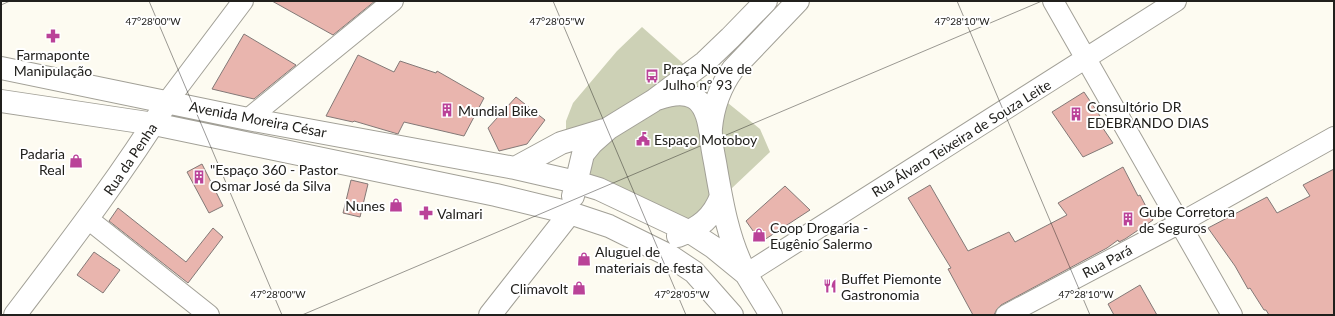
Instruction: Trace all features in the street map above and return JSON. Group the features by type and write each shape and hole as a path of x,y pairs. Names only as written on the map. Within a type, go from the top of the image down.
{"main road":[{"path":"490,315 570,213 583,154 592,143 609,128 653,101 695,69 718,50 766,1"},
{"path":"711,137 714,110 724,81 741,60 798,1"},
{"name":"Avenida Moreira César","path":"1,68 248,119 515,168 576,182 599,189 690,232 713,246 746,274"},
{"path":"653,101 671,94 681,94 696,98 706,112 721,196 729,232 737,257 771,315"},
{"name":"Avenida Moreira César","path":"1,101 154,124 496,195 570,213 609,226"},
{"name":"Rua da Penha","path":"15,315 88,219 154,124 167,102"},
{"path":"515,168 561,143 609,128"},
{"path":"609,226 654,238 668,240 690,232 698,227 717,208 721,196"},
{"path":"609,226 670,256 694,272 732,315"}],"street":[{"name":"Rua da Penha","path":"167,102 243,1"},
{"path":"248,119 393,1"},
{"path":"1053,1 1232,315"},
{"name":"Rua Álvaro Teixeira de Souza Leite","path":"746,274 1176,1"},
{"name":"Rua Pará","path":"1006,315 1180,223 1334,137"},
{"path":"88,219 209,315"}],"green space":[{"path":"642,27 723,99 760,129 770,152 713,206 696,225 677,217 609,181 586,173 566,140 566,121 573,103 617,51"}],"building":[{"path":"272,1 375,1 333,35"},
{"path":"244,34 296,65 254,99 212,89"},
{"path":"358,55 394,72 400,61 436,73 437,71 484,98 464,136 404,122 398,134 354,121 326,116"},
{"path":"1084,92 1100,116 1096,118 1113,143 1083,157 1052,112"},
{"path":"516,97 545,120 527,144 499,151 488,128"},
{"name":"\"Espaço 360 - Pastor Osmar José da Silva","path":"202,164 223,206 209,213 187,172"},
{"path":"1123,167 1138,196 1140,195 1153,220 1125,239 1119,242 1118,240 1107,248 1001,305 994,315 973,315 948,269 951,268 908,198 930,185 968,251 1009,232 1015,242 1067,215 1058,203"},
{"path":"1334,169 1334,315 1269,315 1266,310 1264,310 1250,288 1248,289 1235,266 1208,228 1267,197 1277,213 1310,196 1303,185"},
{"path":"351,180 368,184 360,217 343,213"},
{"path":"785,186 810,210 761,242 746,221"},
{"path":"118,208 186,262 213,228 223,237 188,283 109,221"},
{"path":"94,252 120,270 103,293 77,275"},
{"path":"1140,285 1157,315 1114,315 1108,304"}],"place":[{"name":"Farmaponte Manipulação","path":"53,36"},
{"name":"Praça Nove de Julho nº 93","path":"652,76"},
{"name":"Mundial Bike","path":"447,110"},
{"name":"Consultório DR EDEBRANDO DIAS","path":"1076,114"},
{"name":"Espaço Motoboy","path":"643,139"},
{"name":"Padaria Real","path":"76,161"},
{"name":"\"Espaço 360 - Pastor Osmar José da Silva","path":"199,177"},
{"name":"Nunes","path":"396,205"},
{"name":"Valmari","path":"426,213"},
{"name":"Gube Corretora de Seguros","path":"1128,219"},
{"name":"Coop Drogaria - Eugênio Salermo","path":"759,235"},
{"name":"Aluguel de materiais de festa","path":"584,259"},
{"name":"Buffet Piemonte Gastronomia","path":"830,286"},
{"name":"Climavolt","path":"579,288"}]}
